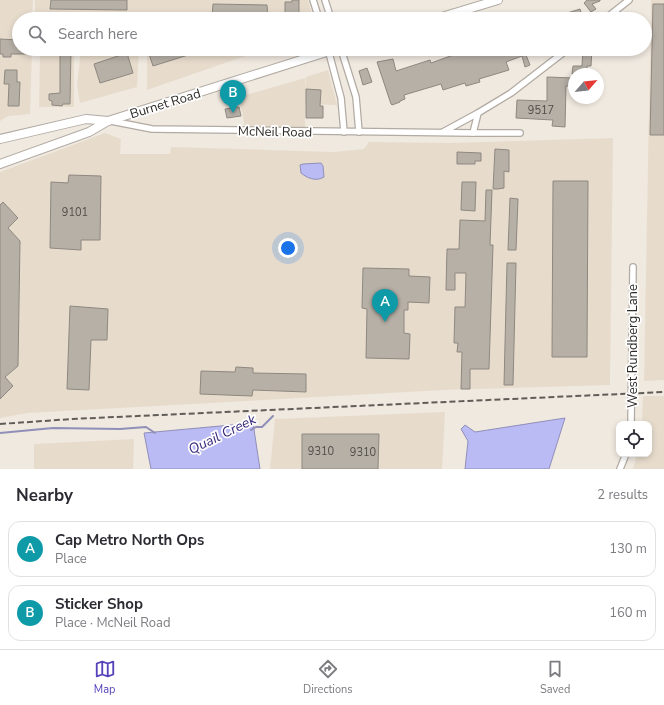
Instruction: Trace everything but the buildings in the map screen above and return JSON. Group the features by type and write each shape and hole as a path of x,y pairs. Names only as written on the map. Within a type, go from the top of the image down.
{"main road":[{"path":"458,12 498,0"},
{"name":"Burnet Road","path":"0,164 89,132 108,121 312,56"},
{"name":"Burnet Road","path":"1,139 86,119 108,121"}],"street":[{"path":"313,0 317,12"},
{"path":"325,0 329,12"},
{"path":"614,12 629,0"},
{"path":"332,56 341,98 344,132"},
{"path":"343,56 356,97 359,132"},
{"name":"McNeil Road","path":"443,132 511,93 559,56"},
{"path":"472,133 478,113"},
{"name":"McNeil Road","path":"108,121 152,129 520,133"},
{"name":"West Rundberg Lane","path":"631,421 633,267"},
{"path":"620,469 625,457"}],"shaded area":[{"path":"0,0 33,0 32,12 12,12 12,56 32,56 30,114 8,116 0,121"},
{"path":"35,0 308,0 311,12 147,11 35,12"},
{"path":"651,0 664,0 664,380 644,381 650,56 652,56 652,12 651,12"},
{"path":"40,56 74,56 74,107 39,107"},
{"path":"80,56 139,56 137,87 80,103 77,85"},
{"path":"147,56 245,56 147,90"},
{"path":"328,70 337,105 305,104 305,128 245,127 239,97 305,78 306,88 306,77"},
{"path":"105,133 121,139 120,154 170,154 171,147 333,152 364,149 369,142 450,143 613,138 610,385 444,390 28,413 0,418 0,172"},
{"path":"643,396 664,396 664,469 633,469 636,457 652,457 652,421 642,421"},
{"path":"445,412 442,469 270,469 275,419"},
{"path":"134,439 133,469 34,469 34,444"}],"water":[{"path":"321,163 323,166 324,177 312,179 301,173 300,165"},
{"path":"565,418 549,469 465,469 468,441 461,429 465,425 475,432"},
{"path":"253,423 260,469 151,469 144,433"}],"waterway":[{"name":"Quail Creek","path":"251,430 256,427 262,427 273,416"},
{"path":"0,433 53,428 120,429 146,427 155,433"}],"railway":[{"path":"0,424 72,419 664,392"}],"place":[{"name":"Sticker Shop","path":"233,113"},
{"name":"Cap Metro North Ops","path":"385,322"}]}
